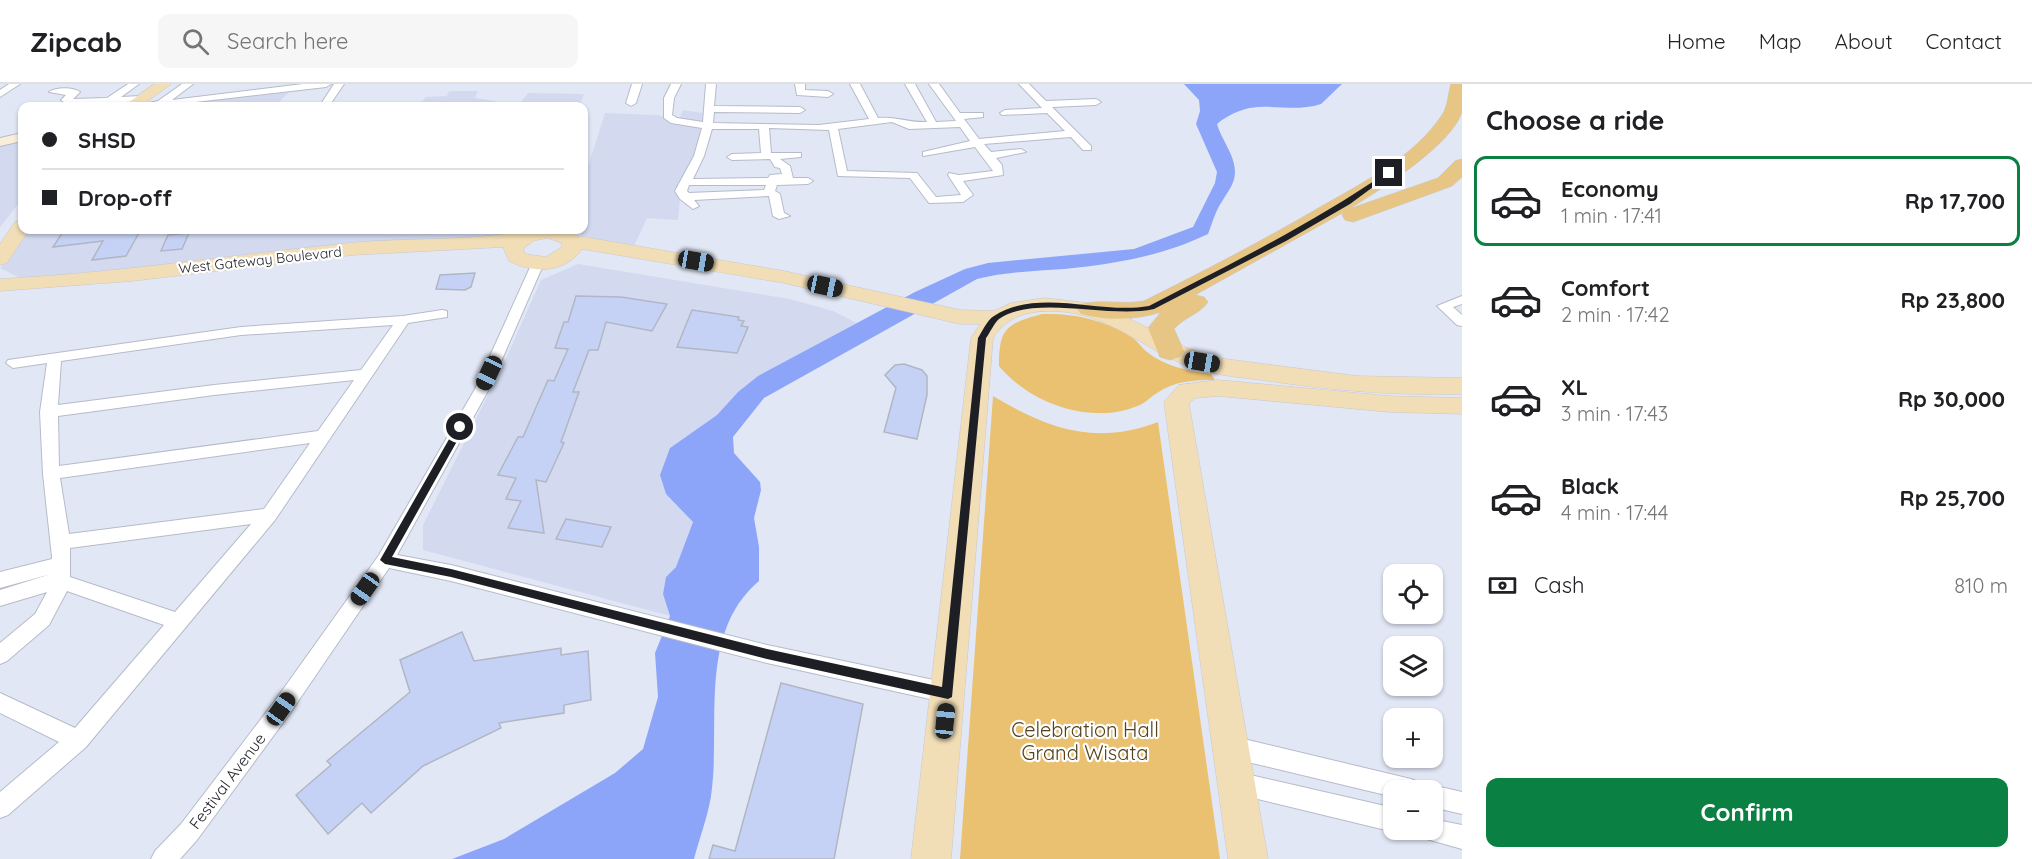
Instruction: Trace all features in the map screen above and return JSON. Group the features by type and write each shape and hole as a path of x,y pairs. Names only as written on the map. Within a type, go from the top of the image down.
{"highway":[{"path":"1090,309 1131,311 1151,308 1284,239 1348,202 1406,161 1426,142 1452,114 1460,84"},
{"path":"1170,351 1161,328 1174,313 1353,215 1428,168 1462,124"},
{"path":"1315,220 1331,202 1391,156 1410,134"},
{"path":"1353,215 1445,182 1462,165"}],"main road":[{"path":"143,102 164,84"},
{"path":"145,102 174,84"},
{"path":"0,142 18,137"},
{"path":"0,236 18,212"},
{"path":"0,259 18,232"},
{"path":"544,234 518,248 538,264 554,261 569,248"},
{"path":"563,234 569,248"},
{"name":"West Gateway Boulevard","path":"0,285 56,283 518,248"},
{"path":"569,248 781,284 989,328 1026,307 1067,305 1090,309 1122,320 1170,351 1202,362 1299,378 1375,384 1462,386"},
{"name":"West Gateway Boulevard","path":"0,304 224,270"},
{"path":"931,859 989,328"},
{"path":"1248,859 1176,402 1188,392 1218,388 1389,404 1462,406"}],"street":[{"path":"0,94 15,84"},
{"path":"109,100 134,84"},
{"path":"162,102 189,84"},
{"path":"174,102 292,86 326,84"},
{"path":"327,102 339,84"},
{"path":"631,103 637,84"},
{"path":"676,84 669,98 667,116 674,121 708,126 833,126 892,118 904,125 933,125 980,115"},
{"path":"693,206 681,191 699,156 708,126 711,84"},
{"path":"800,84 800,93 828,94"},
{"path":"855,84 875,121"},
{"path":"827,174 913,175 933,201 963,199 967,195 955,177 998,175 997,165 960,120 934,104 910,84"},
{"path":"933,125 934,84"},
{"path":"1024,84 1087,148"},
{"path":"54,92 75,92 66,100 68,102 109,100 121,102"},
{"path":"1005,113 1096,102"},
{"path":"711,109 801,110"},
{"path":"762,125 766,130 770,157 779,165 784,166 788,174 788,177 774,177 771,188 779,216 784,216"},
{"path":"833,126 842,174"},
{"path":"927,154 977,142 1071,134"},
{"path":"988,156 1021,152"},
{"path":"732,157 797,155"},
{"path":"684,182 771,188"},
{"path":"684,197 808,182"},
{"name":"Festival Avenue","path":"163,859 189,832 274,718 385,560 482,389 538,264"},
{"path":"1462,300 1444,306 1462,322"},
{"path":"13,363 54,360 242,332 403,320 442,314"},
{"path":"0,807 78,740 269,515 403,320"},
{"path":"0,655 44,618 52,605 61,573 60,542 51,473 48,412 54,360"},
{"path":"48,412 214,390 367,374"},
{"path":"51,473 323,436"},
{"path":"60,542 269,515"},
{"path":"385,560 451,573 734,646 948,693"},
{"path":"0,580 61,573 179,622"},
{"path":"0,598 61,573"},
{"path":"0,703 78,740"},
{"path":"1231,747 1383,783"},
{"path":"1237,783 1383,817"},
{"path":"1443,799 1462,803"},
{"path":"1443,833 1462,837"}],"shaded area":[{"path":"449,91 478,91 475,98 500,102 422,102 426,97 447,96"},
{"path":"289,92 279,102 200,102"},
{"path":"528,93 584,94 581,102 521,102"},
{"path":"683,110 709,114 694,158 678,189 680,199 678,220 647,218 634,246 592,240 579,234 588,234 588,166 605,113 656,115 679,119"},
{"path":"18,141 18,204 0,227 0,145"},
{"path":"24,234 516,234 24,280 0,268"},
{"path":"578,264 790,299 833,311 857,323 758,376 738,392 717,415 670,448 683,510 693,522 676,567 666,578 663,594 670,616 423,550 423,525 503,365 541,280"}],"green space":[{"path":"1042,314 1077,316 1109,325 1132,338 1154,357 1186,370 1211,374 1215,380 1177,384 1155,394 1142,404 1123,411 1084,412 1045,401 1012,379 999,366 1001,343 1007,330 1020,321"},
{"name":"Celebration Hall Grand Wisata","path":"993,396 1033,417 1073,430 1114,433 1158,422 1220,859 960,859"}],"water":[{"path":"1184,84 1342,84 1321,104 1294,108 1244,109 1217,124 1233,159 1235,175 1232,185 1217,210 1208,234 1173,248 1120,262 1010,273 977,279 764,398 733,437 734,453 760,482 761,490 754,518 759,547 759,581 740,602 727,625 720,650 716,677 711,797 694,859 452,859 504,839 615,773 643,749 658,697 655,653 670,616 663,594 666,577 676,567 693,522 666,494 660,475 670,448 717,415 738,392 758,376 915,292 965,269 988,263 1134,249 1193,227 1215,183 1217,172 1196,124 1200,111 1199,100"}],"building":[{"path":"61,234 138,234 126,256 92,260 103,241 53,247"},
{"path":"189,234 182,249 161,251 168,235"},
{"path":"475,273 471,287 465,290 436,289 440,275"},
{"path":"576,296 621,297 667,304 652,331 606,322 598,350 589,350 573,392 579,392 561,442 564,443 546,482 536,480 544,533 508,528 521,501 506,499 516,478 498,475 518,437 523,437 548,380 554,381 568,349 555,348 564,322 568,322"},
{"path":"692,310 739,317 738,320 744,321 741,326 748,327 737,353 677,347"},
{"path":"904,364 922,370 927,376 927,395 917,439 884,432 896,388 885,375 895,365"},
{"path":"566,519 611,527 602,547 556,539"},
{"path":"462,632 474,661 561,648 561,655 588,651 591,700 564,705 564,713 499,723 501,728 423,766 371,813 362,803 328,834 296,795 331,765 327,761 410,692 400,660"},
{"path":"781,683 863,704 834,859 709,859 713,845 735,851"}],"route":[{"path":"460,427 385,560 451,573 767,654 948,693 982,338 995,318 1008,311 1046,305 1131,311 1151,308 1284,239 1348,202 1389,173"}]}
